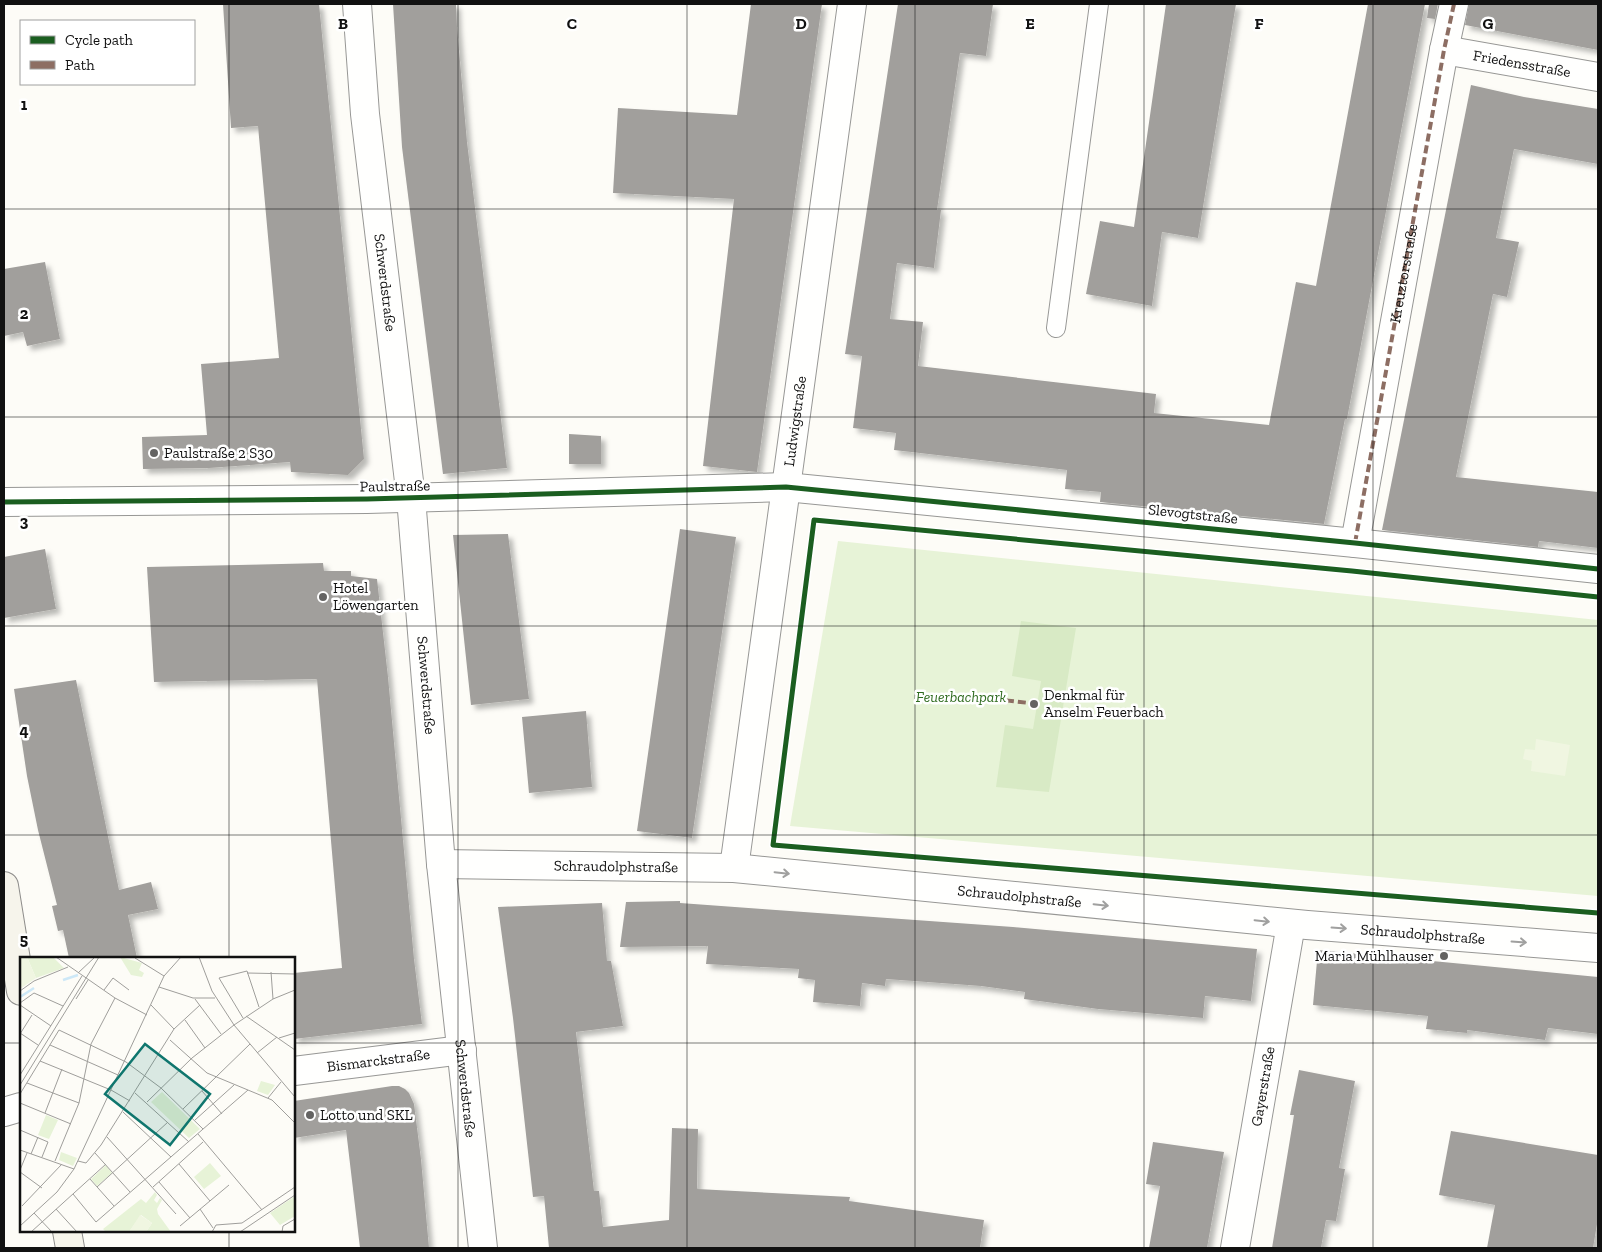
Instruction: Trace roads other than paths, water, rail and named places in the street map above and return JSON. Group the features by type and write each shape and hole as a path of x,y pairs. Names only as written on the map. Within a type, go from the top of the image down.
{"main road":[{"path":"4,886 20,985"},
{"path":"67,1232 70,1248"}],"street":[{"name":"Schwerdstraße","path":"357,4 365,114 411,498 441,864 483,1248"},
{"name":"Ludwigstraße","path":"734,868 852,4"},
{"name":"Kreuztorstraße","path":"1355,543 1444,50 1454,4"},
{"name":"Friedensstraße","path":"1444,50 1598,77"},
{"name":"Paulstraße","path":"4,502 411,498 786,487"},
{"name":"Slevogtstraße","path":"786,487 1598,569"},
{"name":"Schraudolphstraße","path":"441,864 734,868 1291,924 1598,948"},
{"name":"Gayerstraße","path":"1235,1248 1291,924"},
{"name":"Bismarckstraße","path":"295,1071 462,1050"},
{"path":"4,1112 20,1107"}],"lane":[{"path":"1056,328 1099,4"}],"place":[{"name":"Paulstraße 2 S30","path":"154,453"},
{"name":"Hotel Löwengarten","path":"323,597"},
{"name":"Denkmal für Anselm Feuerbach","path":"1034,704"},
{"name":"Maria Mühlhauser","path":"1444,956"},
{"name":"Lotto und SKL","path":"310,1115"}],"park label":[{"name":"Feuerbachpark","path":"961,697"}]}
